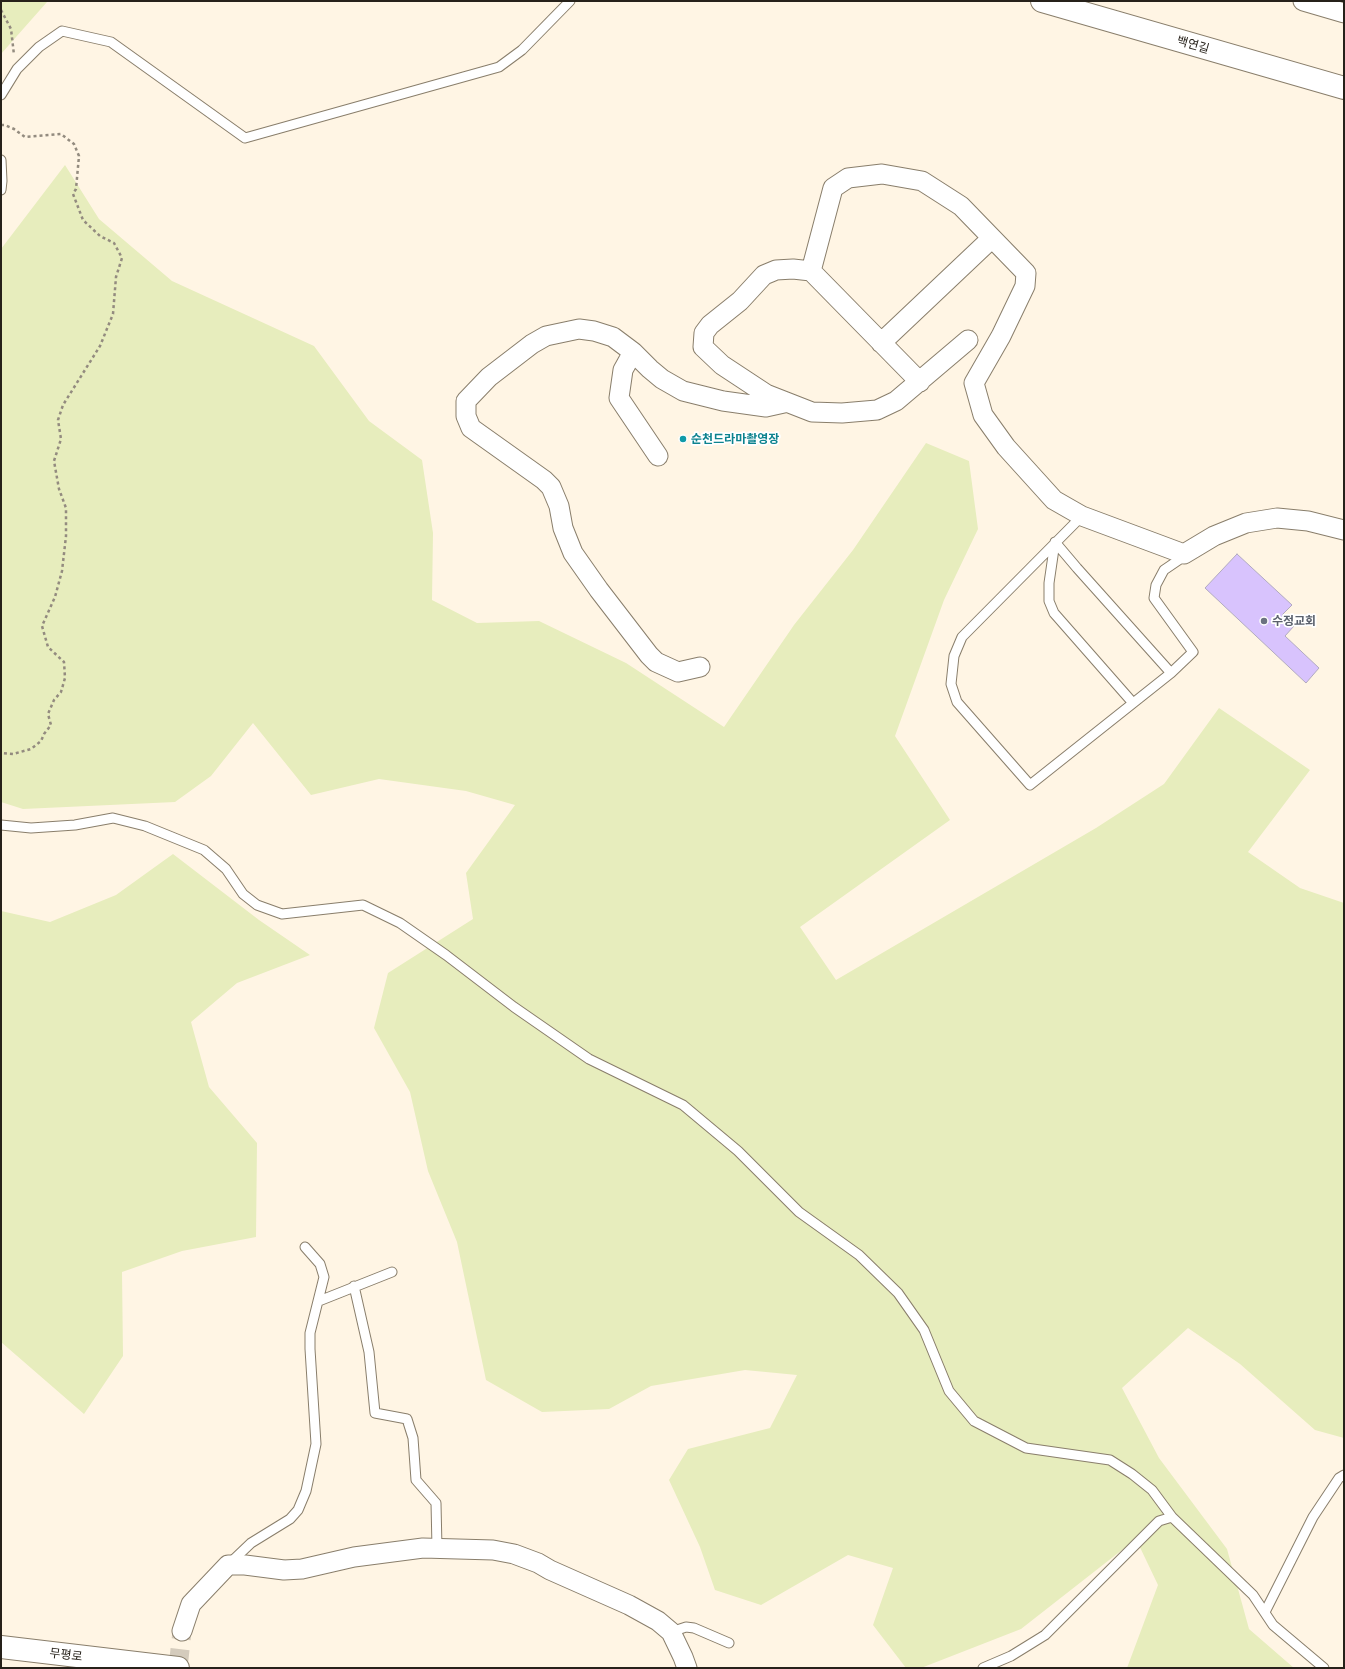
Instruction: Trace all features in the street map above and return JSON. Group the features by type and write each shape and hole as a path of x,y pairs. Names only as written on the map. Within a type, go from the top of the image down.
{"main road":[{"name":"백연길","path":"1042,1 1344,88"},
{"name":"무평로","path":"1,1647 178,1668"}],"street":[{"path":"1303,1 1344,13"},
{"path":"812,271 833,188 848,178 882,174 922,181 961,206 1026,273 1025,286 1001,336 974,383 983,415 1006,447 1054,500 1082,516 1184,554 1214,536 1246,523 1277,518 1308,520 1344,530"},
{"path":"881,343 992,238"},
{"path":"920,382 812,271 794,269 776,270 764,275 740,301 710,325 704,333 703,347 722,365 766,394 812,412 842,413 877,410 896,402 920,382 968,340"},
{"path":"700,667 678,672 656,662 649,655 599,590 573,553 563,528 559,506 551,487 544,480 471,428 466,416 466,401 472,393 508,360 532,344 546,336 579,329 594,331 613,337 634,352 650,369 672,386 683,391 723,401 766,406 788,402"},
{"path":"634,352 623,370 619,398 658,456"},
{"path":"182,1631 191,1604 228,1565 245,1565 284,1570 302,1569 354,1557 437,1548 493,1550 514,1554 538,1563 550,1570 628,1605 658,1621 671,1632 687,1668"}],"lane":[{"path":"1,95 17,69 39,47 62,31 111,42 246,138 499,67 522,50 570,1"},
{"path":"1,160 1,190"},
{"path":"1082,516 962,636 954,656 951,684 957,702 1030,785 1171,672 1193,652 1154,598 1156,585 1164,570 1197,547"},
{"path":"1055,542 1171,672"},
{"path":"1055,542 1049,583 1049,601 1054,613 1133,703"},
{"path":"1,825 31,828 75,825 114,818 144,826 204,850 226,869 242,894 257,905 282,914 363,905 400,923 446,955 514,1007 589,1059 683,1105 738,1151 799,1212 859,1255 898,1292 924,1330 949,1391 974,1421 1026,1448 1110,1460 1132,1474 1152,1490 1172,1517 1253,1595 1273,1625 1324,1668"},
{"path":"228,1565 251,1543 290,1519 298,1510 306,1491 316,1444 310,1333 324,1277 320,1264 305,1247"},
{"path":"319,1301 392,1272"},
{"path":"354,1286 369,1352 375,1413 407,1419 413,1438 416,1480 436,1503 437,1548"},
{"path":"1265,1612 1313,1517 1339,1478 1344,1475"},
{"path":"983,1668 1011,1656 1045,1635 1159,1521 1172,1517"},
{"path":"671,1632 686,1627 694,1628 729,1643"}],"path":[{"path":"1,10 11,29 14,62 17,69"},
{"path":"1,125 14,129 24,137 61,134 74,144 80,156 74,194 83,220 100,236 114,243 122,258 116,277 113,314 100,346 63,405 58,420 61,439 54,461 59,488 66,508 66,536 62,571 55,597 42,626 48,648 64,662 65,678 61,692 54,700 48,714 51,725 41,741 31,749 13,754 1,753"}],"green space":[{"path":"1,1 47,2 1,54"},
{"path":"65,165 99,219 172,281 314,346 369,421 422,460 433,533 432,600 477,623 539,621 626,663 724,727 794,625 853,550 926,443 969,461 978,529 944,600 895,736 950,820 800,927 836,980 1096,828 1164,784 1219,708 1310,770 1248,852 1300,888 1344,903 1344,1438 1315,1430 1240,1364 1188,1328 1122,1388 1159,1458 1227,1549 1249,1629 1294,1668 1127,1668 1158,1585 1136,1539 1021,1629 921,1668 906,1668 873,1625 893,1568 848,1555 761,1605 715,1590 700,1547 669,1480 688,1449 770,1428 797,1375 745,1370 651,1386 609,1409 542,1412 486,1380 457,1242 428,1171 410,1092 374,1028 388,973 473,919 466,873 515,805 466,791 379,779 311,795 253,723 211,776 175,802 23,809 1,802 1,249"},
{"path":"173,854 259,920 310,955 237,983 191,1022 209,1087 257,1143 256,1237 182,1251 122,1272 123,1356 84,1414 1,1342 1,911 50,922 116,895"}],"building":[{"name":"수정교회","path":"1237,554 1292,605 1282,615 1294,626 1285,636 1319,668 1306,683 1205,588"}],"tunnel":[{"path":"178,1668 182,1631"}],"place":[{"name":"순천드라마촬영장","path":"683,439"},
{"name":"수정교회","path":"1264,621"}]}
